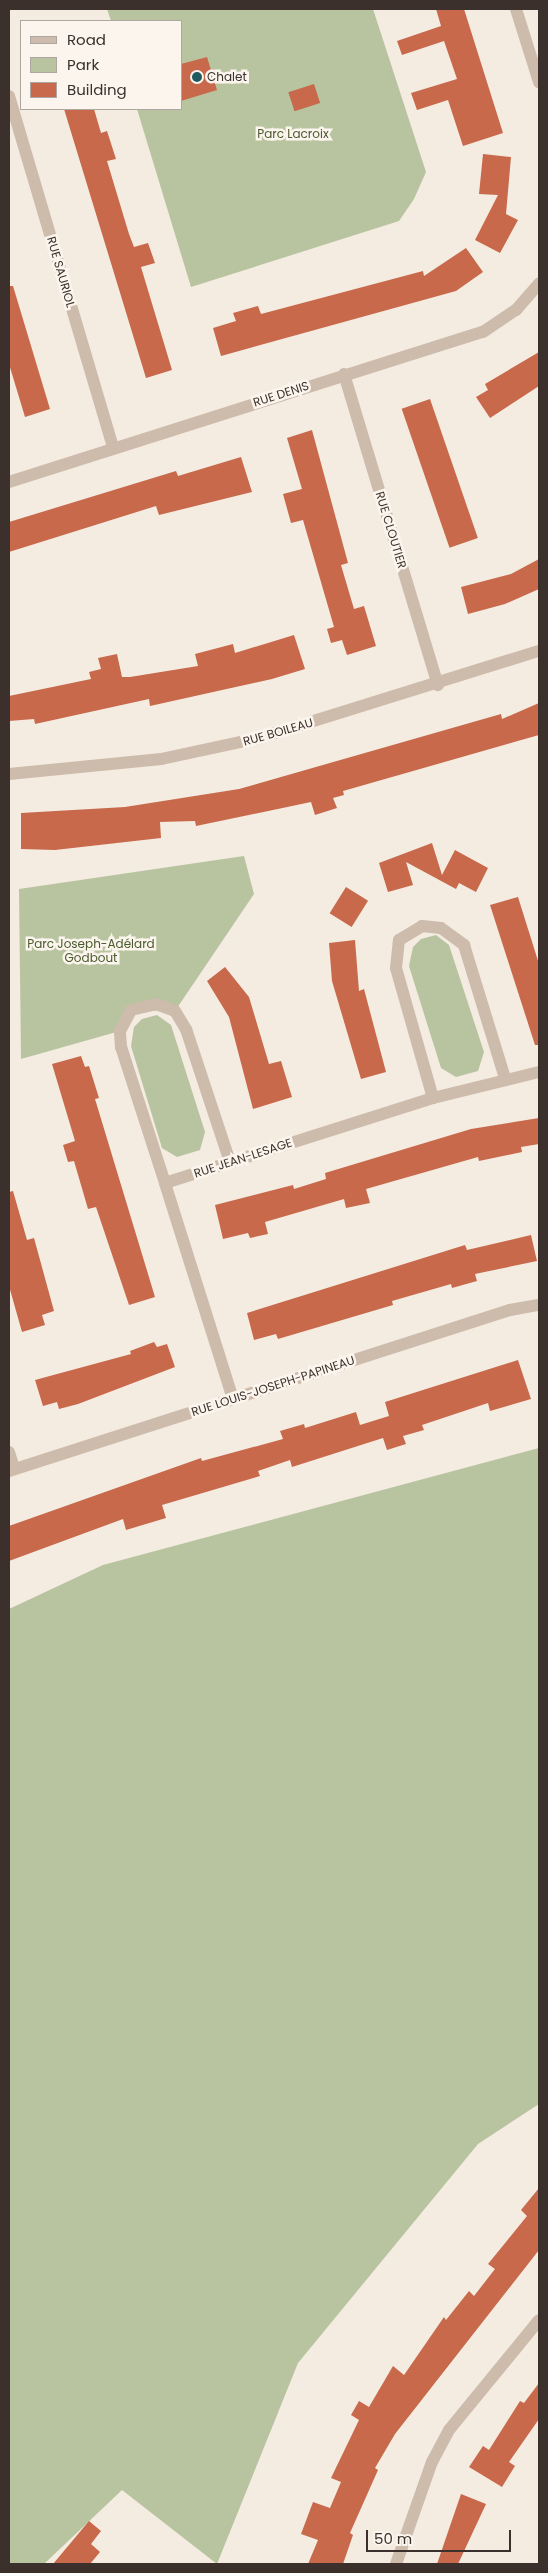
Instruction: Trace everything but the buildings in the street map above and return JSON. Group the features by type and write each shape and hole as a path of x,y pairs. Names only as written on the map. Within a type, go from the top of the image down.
{"street":[{"path":"516,9 539,82"},
{"name":"RUE SAURIOL","path":"9,96 113,448"},
{"name":"RUE DENIS","path":"9,482 344,374 483,332 516,310 539,284"},
{"name":"RUE CLOUTIER","path":"344,374 438,685"},
{"name":"RUE BOILEAU","path":"9,774 90,768 212,749 438,685 539,651"},
{"path":"433,1098 396,968 399,940 422,926 441,928 464,945 505,1078"},
{"path":"230,1162 186,1029 175,1011 156,1004 131,1010 120,1030 121,1047 233,1399"},
{"name":"RUE JEAN-LESAGE","path":"165,1183 433,1098 505,1078 539,1072"},
{"name":"RUE LOUIS-JOSEPH-PAPINEAU","path":"11,1469 510,1310 539,1305"},
{"path":"9,1452 11,1469"},
{"path":"396,2564 432,2462 449,2430 539,2320"}],"green space":[{"name":"Parc Lacroix","path":"107,9 373,9 426,172 414,199 399,221 191,287 137,110 182,110 182,20 111,20"},
{"name":"Parc Joseph-Adélard Godbout","path":"244,856 254,894 175,1011 131,1010 120,1031 21,1059 19,889"},
{"path":"436,935 449,945 484,1052 478,1071 456,1077 441,1068 409,966 413,947 421,939"},
{"path":"157,1015 171,1025 205,1132 200,1150 177,1157 162,1148 131,1046 134,1027 142,1019"},
{"path":"539,1448 539,2104 478,2144 298,2363 217,2564 122,2490 44,2564 9,2564 9,1609 103,1565"}],"place":[{"name":"Chalet","path":"197,77"}]}
